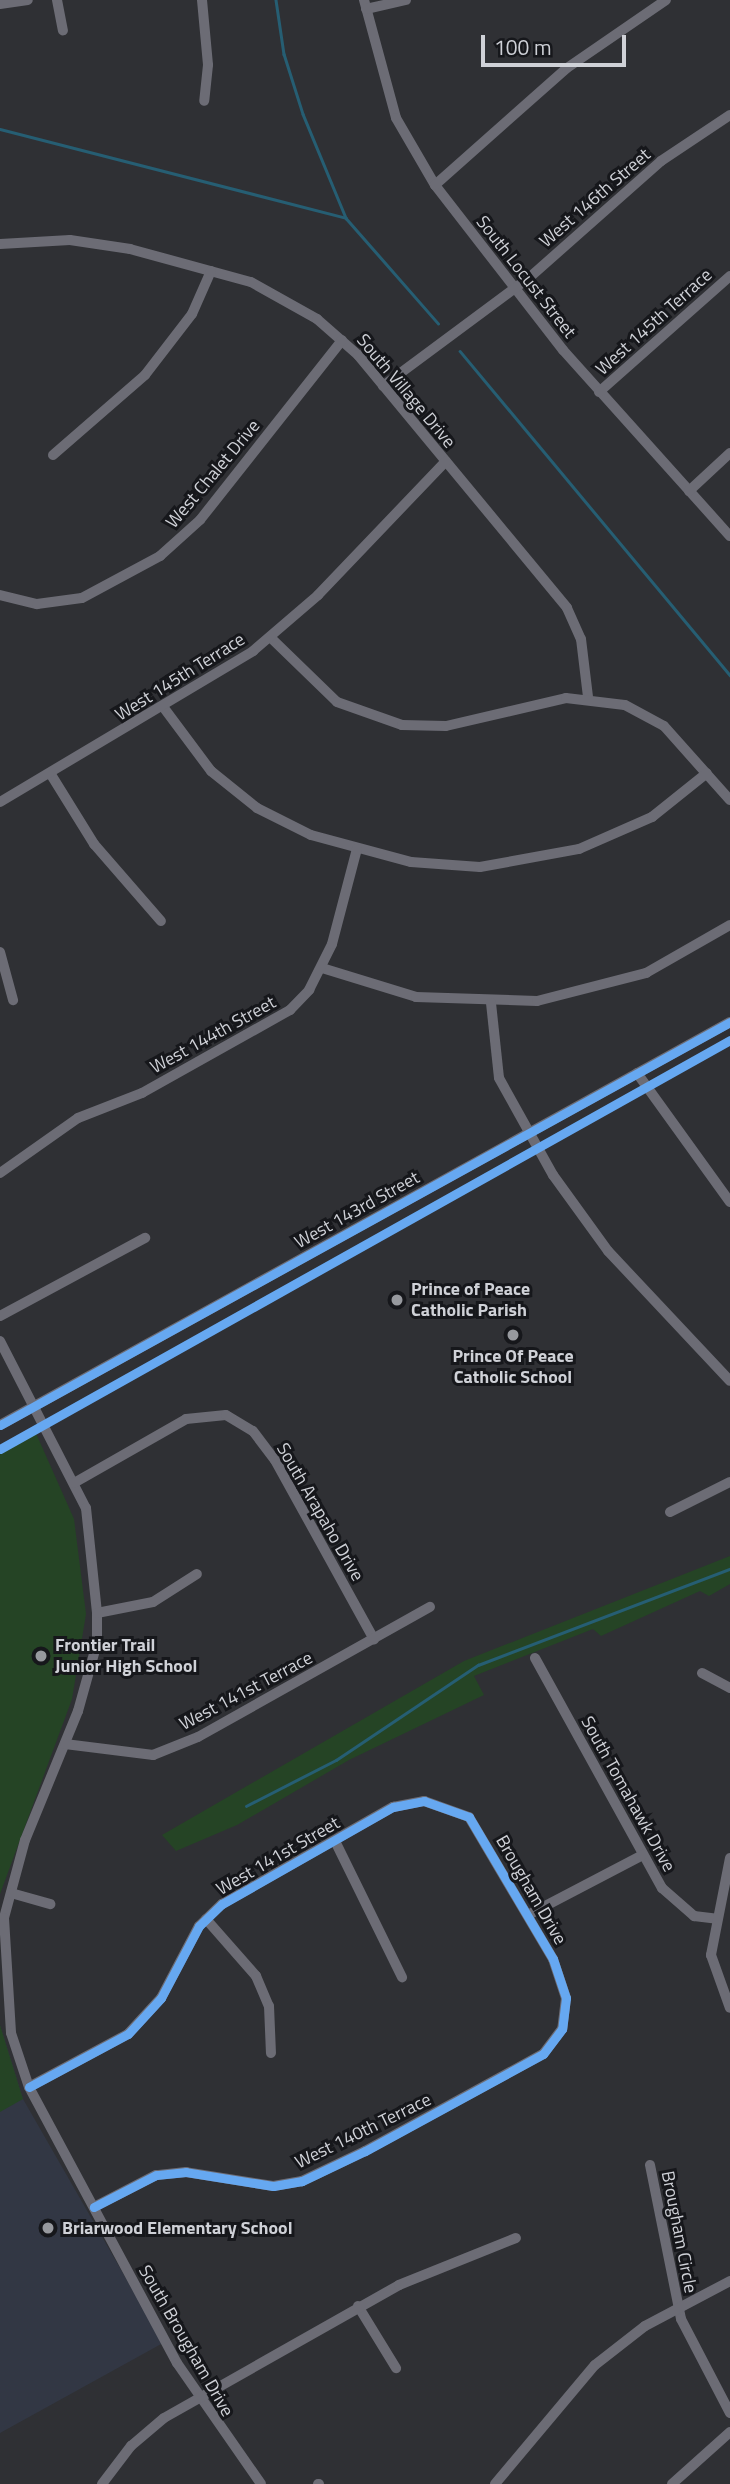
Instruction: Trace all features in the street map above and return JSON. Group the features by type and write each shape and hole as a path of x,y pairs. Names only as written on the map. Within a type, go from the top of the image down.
{"street":[{"path":"0,4 28,0"},
{"path":"57,0 63,30"},
{"path":"202,0 208,83 204,101"},
{"path":"365,5 406,0"},
{"path":"435,186 567,68 666,0"},
{"name":"South Locust Street","path":"365,5 396,118 435,186 599,393 730,536"},
{"name":"West 146th Street","path":"383,386 515,288 628,186 730,114"},
{"name":"South Village Drive","path":"0,244 102,243 211,271 285,298 342,340 567,608 581,639 588,697"},
{"path":"53,455 145,375 192,314 211,271"},
{"name":"West 145th Terrace","path":"599,393 730,276"},
{"name":"West Chalet Drive","path":"0,595 37,604 82,598 160,556 200,520 342,340"},
{"path":"689,491 730,453"},
{"name":"West 145th Terrace","path":"0,802 164,708 270,637 446,461"},
{"path":"270,637 337,702 402,725 446,726 588,697 647,715 707,773 730,800"},
{"path":"164,708 211,771 241,797 283,823 357,849 448,866 547,858 652,817 707,773"},
{"path":"50,774 94,844 161,921"},
{"name":"West 144th Street","path":"0,1173 78,1118 142,1093 276,1020 303,997 322,968 357,849"},
{"path":"322,968 416,997 491,1003 552,999 616,984 675,960 730,925"},
{"path":"0,952 13,1000"},
{"path":"491,1003 494,1063 528,1133 608,1251 730,1381"},
{"name":"West 143rd Street","path":"0,1425 730,1022"},
{"path":"637,1073 730,1202"},
{"path":"0,1316 145,1238"},
{"name":"South Brougham Drive","path":"0,1341 86,1508 97,1613 97,1643 65,1744 24,1840 11,1893 4,1984 29,2087 200,2399 261,2484"},
{"name":"South Arapaho Drive","path":"74,1483 186,1419 226,1415 253,1431 275,1460 374,1639"},
{"path":"670,1512 730,1482"},
{"path":"97,1613 131,1609 197,1574"},
{"name":"West 141st Terrace","path":"65,1744 153,1755 198,1737 430,1607"},
{"name":"South Tomahawk Drive","path":"536,1658 643,1855 676,1903 694,1916 717,1919"},
{"path":"702,1673 730,1688"},
{"name":"Brougham Drive","path":"406,1805 436,1804 469,1817 528,1915 566,1998 562,2029 543,2054 518,2067"},
{"name":"West 141st Street","path":"29,2087 128,2034 161,1998 206,1919 335,1841 406,1805"},
{"path":"335,1841 402,1977"},
{"path":"528,1915 643,1855"},
{"path":"730,1858 717,1919 713,1966 730,2008"},
{"path":"11,1893 50,1903"},
{"path":"206,1919 256,1976 269,2006 271,2053"},
{"name":"West 140th Terrace","path":"94,2207 156,2175 186,2172 273,2186 302,2181 518,2067"},
{"name":"Brougham Circle","path":"650,2165 677,2306"},
{"path":"102,2484 144,2433 200,2399 358,2306 516,2238"},
{"path":"495,2484 568,2391 628,2338 677,2306 730,2281"},
{"path":"358,2306 396,2368"},
{"path":"677,2306 730,2413"},
{"path":"672,2484 730,2432"}],"shaded area":[{"name":"Briarwood Elementary School","path":"0,2025 23,2099 163,2343 0,2433"}],"green space":[{"name":"Frontier Trail Junior High School","path":"35,1431 74,1519 86,1614 72,1699 0,1894 0,1451"},
{"path":"730,1556 730,1584 709,1596 700,1591 601,1636 593,1629 474,1676 484,1695 349,1760 237,1825 176,1851 162,1835 464,1661"},
{"path":"0,2025 23,2099 0,2112"}],"waterway":[{"path":"276,0 284,54 303,114 346,218"},
{"path":"0,129 346,218 438,323"},
{"path":"460,351 730,675"},
{"path":"246,1806 336,1760 478,1665 730,1569"}],"cycle path":[{"path":"0,1425 730,1022"},
{"path":"0,1449 730,1040"},
{"path":"29,2087 128,2034 161,1998 199,1926 222,1904 393,1807 424,1801 469,1817 553,1959 566,1998 562,2029 543,2054 365,2151 302,2181 273,2186 186,2172 156,2175 94,2207"}],"place":[{"name":"Prince of Peace Catholic Parish","path":"397,1300"},
{"name":"Prince Of Peace Catholic School","path":"513,1335"},
{"name":"Frontier Trail Junior High School","path":"41,1656"},
{"name":"Briarwood Elementary School","path":"48,2228"}]}
